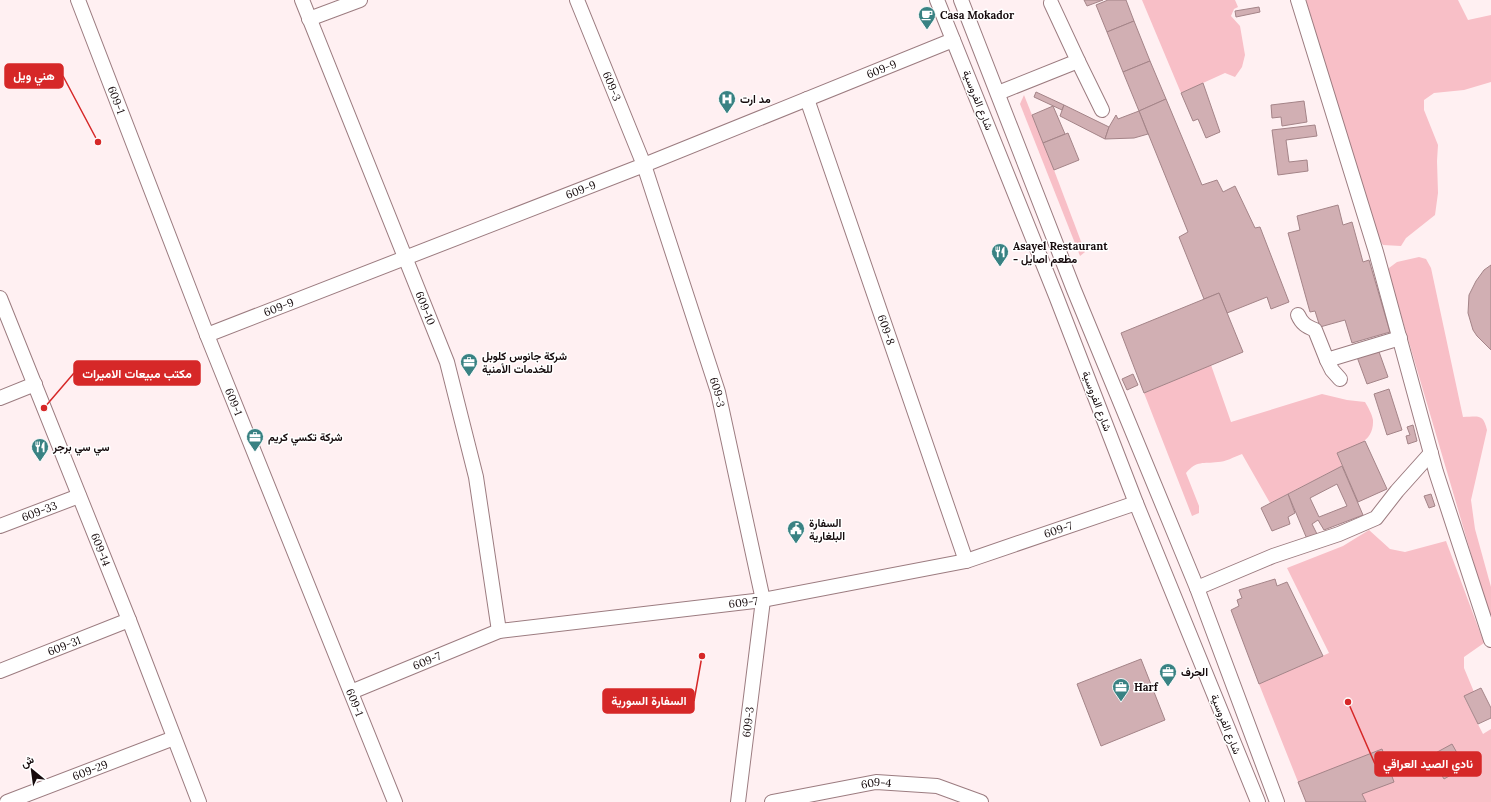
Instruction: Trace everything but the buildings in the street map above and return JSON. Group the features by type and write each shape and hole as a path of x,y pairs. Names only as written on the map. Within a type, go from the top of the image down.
{"street":[{"name":"609-1","path":"78,0 207,336 395,802"},
{"name":"609-10","path":"302,0 447,362 476,477 499,631"},
{"path":"310,19 360,0"},
{"name":"609-3","path":"577,0 644,165 718,392 763,600 738,802"},
{"name":"شارع الفروسية","path":"937,0 1056,296 1136,503 1258,802"},
{"name":"شارع الفروسية","path":"961,0 1074,290 1197,588 1277,802"},
{"path":"1298,0 1376,252 1436,472 1491,640"},
{"path":"1051,3 1102,110"},
{"name":"609-9","path":"207,336 644,165 953,40"},
{"path":"998,93 1078,61"},
{"name":"609-8","path":"807,99 966,561"},
{"path":"1056,296 1074,290"},
{"name":"609-14","path":"0,298 200,802"},
{"path":"1298,315 1301,322 1307,327 1315,330 1332,370 1340,379"},
{"path":"1327,360 1400,338"},
{"path":"0,398 35,384"},
{"path":"1197,588 1273,556 1339,534 1376,518 1397,491 1431,453"},
{"name":"609-33","path":"0,526 79,496"},
{"name":"609-7","path":"351,692 499,631 763,600 966,561 1136,503"},
{"name":"609-31","path":"0,671 129,620"},
{"name":"609-29","path":"7,802 174,738"},
{"name":"609-4","path":"772,802 876,782 937,786 980,802"}],"shaded area":[{"path":"1142,0 1235,0 1238,7 1234,9 1231,16 1240,26 1245,55 1242,67 1235,77 1225,73 1181,93"},
{"path":"1306,0 1458,0 1468,20 1491,15 1491,82 1464,90 1434,93 1424,100 1424,110 1438,145 1438,193 1435,215 1406,238 1401,246 1383,245 1378,238"},
{"path":"1024,95 1085,252 1080,256 1020,104"},
{"path":"1419,257 1426,259 1431,268 1463,417 1482,418 1487,430 1471,500 1475,529 1491,587 1491,622 1389,274 1389,268 1397,262"},
{"path":"1211,365 1231,422 1322,394 1347,400 1365,402 1373,420 1370,434 1367,439 1356,446 1337,453 1342,466 1270,503 1242,454 1224,461 1197,464 1186,473 1199,506 1199,513 1192,516 1144,393"},
{"path":"1369,530 1390,549 1405,552 1446,541 1484,643 1464,657 1464,668 1474,692 1464,697 1483,734 1491,729 1491,802 1306,802 1259,684 1329,653 1287,568 1343,546"}],"place":[{"name":"Casa Mokador","path":"927,30"},
{"name":"مد ارت","path":"727,114"},
{"name":"هني ويل","path":"98,142"},
{"name":"Asayel Restaurant - مطعم اصايل","path":"1000,267"},
{"name":"شركة جانوس كلوبل للخدمات الأمنية","path":"469,377"},
{"name":"مكتب مبيعات الاميرات","path":"44,408"},
{"name":"شركة تكسي كريم","path":"255,452"},
{"name":"سي سي برجر","path":"40,462"},
{"name":"السفارة البلغارية","path":"796,544"},
{"name":"السفارة السورية","path":"702,656"},
{"name":"الحرف","path":"1168,687"},
{"name":"Harf","path":"1121,702"},
{"name":"نادي الصيد العراقي","path":"1348,702"}]}
